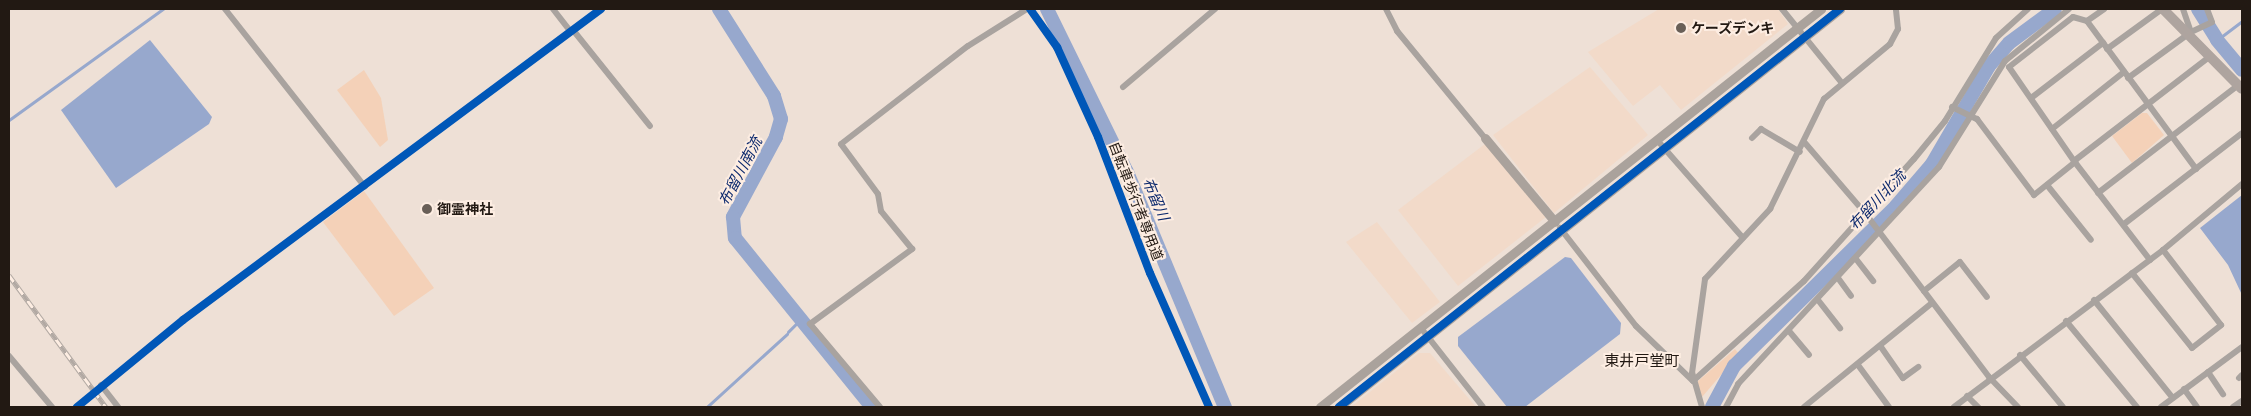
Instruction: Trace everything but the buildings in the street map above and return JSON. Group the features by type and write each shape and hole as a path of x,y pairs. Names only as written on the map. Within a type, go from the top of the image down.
{"main road":[{"path":"2162,9 2190,32 2209,57 2240,87"}],"street":[{"path":"224,9 365,187"},
{"path":"553,9 650,126"},
{"path":"77,407 101,385 183,320 365,187 601,9"},
{"path":"880,407 810,324 912,249 881,211 878,194 841,144 968,46 1026,9"},
{"path":"1123,87 1215,9"},
{"path":"1386,9 1397,30 1555,222 1636,326 1693,381"},
{"path":"1782,9 1842,82"},
{"path":"1320,407 1821,9"},
{"path":"1339,407 1840,9"},
{"path":"1702,407 1693,381 1705,279 1770,209 1805,142 1818,107 1842,82 1890,44 1898,28 1896,9"},
{"path":"1693,381 1804,281 1936,135 1996,38 2028,9"},
{"path":"1726,407 1738,384 1856,259 1878,231 1938,167 2005,61 2069,9"},
{"path":"2087,21 2104,9"},
{"path":"2031,98 2162,9"},
{"path":"2183,9 2190,32"},
{"path":"2052,129 2126,75 2190,32 2212,22 2206,9"},
{"path":"2150,260 2074,161 2009,67 2073,17 2087,21 2196,169"},
{"path":"1953,108 1971,116 2034,195 2074,161 2209,57"},
{"path":"2098,192 2240,87"},
{"path":"1752,138 1762,129 1800,152"},
{"path":"2124,224 2242,132"},
{"path":"1657,140 1666,147 1743,238"},
{"path":"1805,142 1865,213 1989,377 2018,407"},
{"path":"1954,407 1989,377 2150,260 2242,184"},
{"path":"2047,185 2090,240"},
{"path":"2132,273 2192,348 2221,325 2162,250"},
{"path":"1856,259 1873,282"},
{"path":"1924,291 1960,262 1987,297"},
{"path":"1838,278 1850,296"},
{"path":"1818,300 1840,328"},
{"path":"2094,300 2172,397"},
{"path":"1804,407 1881,347 1932,303"},
{"path":"2066,321 2137,407"},
{"path":"1421,328 1482,407"},
{"path":"1789,331 1809,355"},
{"path":"1881,347 1903,378 1918,366"},
{"path":"2161,407 2242,347"},
{"path":"2020,355 2063,407"},
{"path":"9,356 52,407"},
{"path":"1858,365 1889,407"},
{"path":"2208,372 2223,394"},
{"path":"101,385 118,407"},
{"path":"2184,389 2197,407"},
{"path":"1967,396 1978,407"},
{"path":"2233,407 2242,401"}],"shaded area":[{"path":"1659,9 1778,9 1788,24 1681,110 1660,85 1633,106 1588,52"},
{"path":"1590,67 1648,135 1554,213 1493,135"},
{"path":"364,70 381,98 388,140 380,147 337,90"},
{"path":"2142,113 2147,113 2164,135 2132,163 2112,136"},
{"path":"1485,144 1546,217 1458,286 1398,210"},
{"path":"364,191 434,288 394,316 323,222"},
{"path":"1377,222 1440,302 1412,323 1346,242"},
{"path":"1735,349 1739,354 1702,397 1697,382"},
{"path":"1419,353 1430,353 1476,407 1351,407"}],"water":[{"path":"150,40 212,117 209,124 116,188 61,110"},
{"path":"2242,195 2242,295 2228,265 2200,228"},
{"path":"1565,257 1571,258 1621,323 1620,334 1525,407 1507,407 1458,346 1458,337"}],"waterway":[{"path":"9,120 163,9"},
{"name":"布留川南流","path":"719,9 774,96 781,119 776,137 733,217 735,238 872,407"},
{"name":"布留川","path":"1047,9 1127,172 1225,407"},
{"name":"布留川北流","path":"1712,407 1734,366 1896,206 1932,164 1989,66 2009,43 2055,9"},
{"path":"2198,9 2217,40 2242,70"},
{"path":"2217,40 2242,21"},
{"path":"788,332 799,321"},
{"path":"707,407 787,334"}],"railway":[{"path":"9,275 106,407"}],"cycle path":[{"path":"77,407 183,320 601,9"},
{"name":"自転車歩行者専用道","path":"1030,9 1057,47 1098,137 1150,273 1209,407"},
{"path":"1339,407 1840,9"}],"place":[{"name":"ケーズデンキ","path":"1681,28"},
{"name":"御霊神社","path":"427,209"}],"district":[{"name":"東井戸堂町","path":"1642,361"}]}
